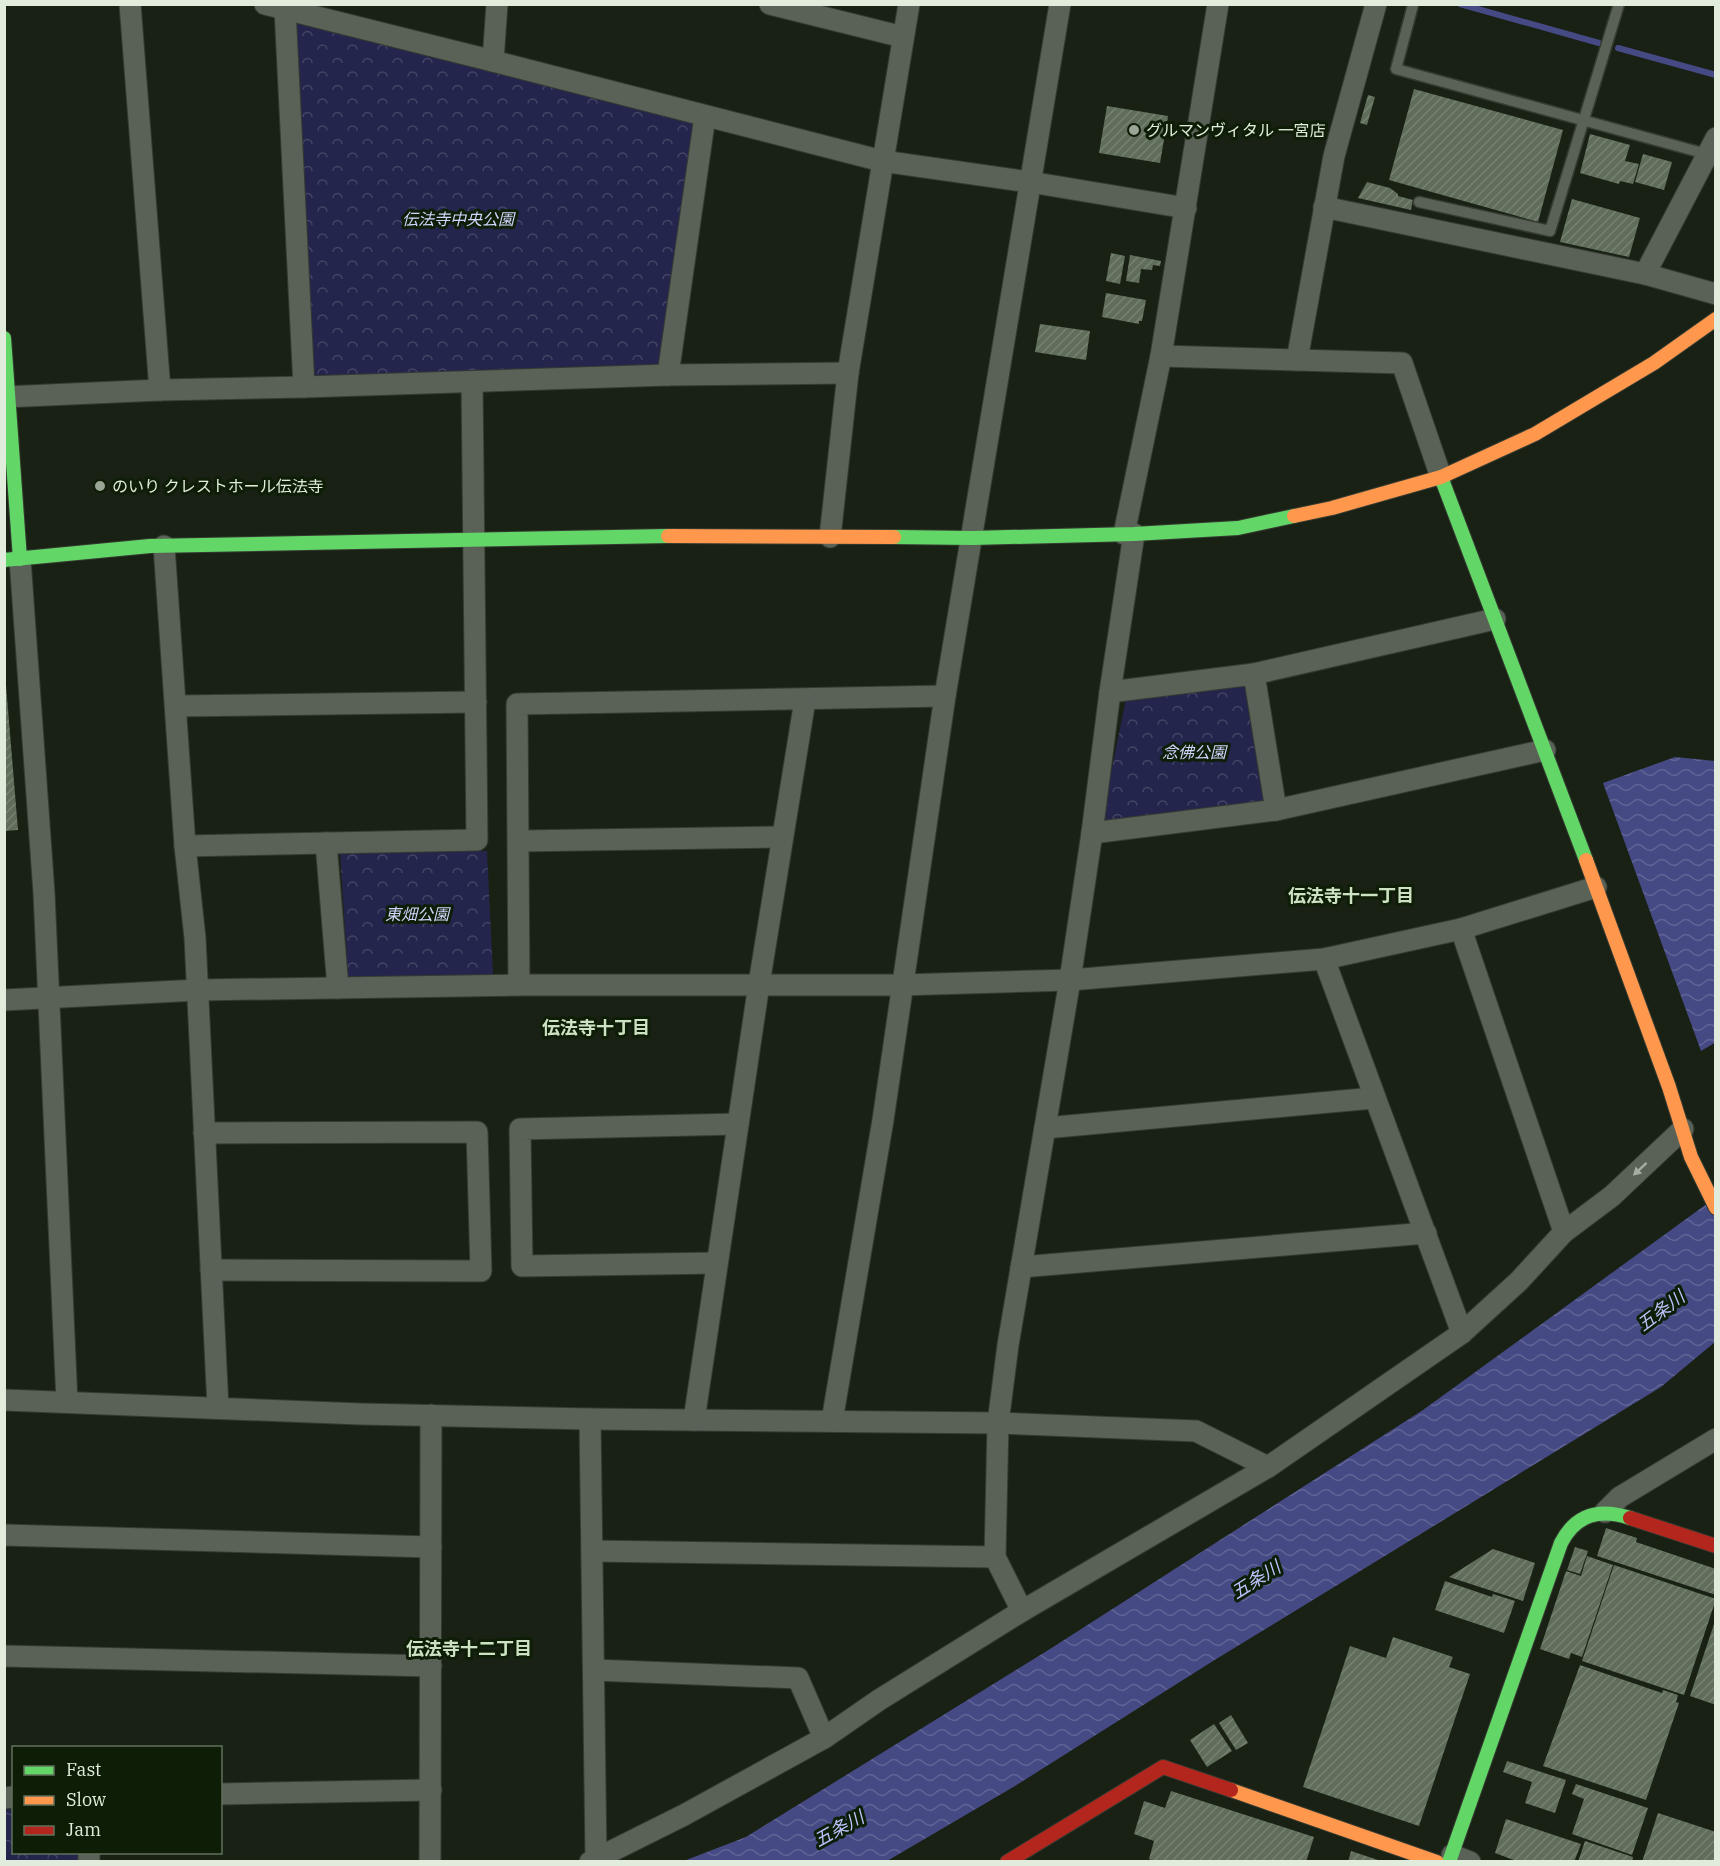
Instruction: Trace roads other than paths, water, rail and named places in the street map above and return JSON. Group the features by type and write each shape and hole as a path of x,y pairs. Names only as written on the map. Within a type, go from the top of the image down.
{"street":[{"path":"130,4 160,390"},
{"path":"493,61 497,4"},
{"path":"770,4 903,37"},
{"path":"830,537 848,373 909,4"},
{"path":"832,1421 883,1120 945,696 1060,4"},
{"path":"1022,1611 995,1557 998,1423 1008,1345 1070,980 1092,833 1129,534 1186,208 1218,4"},
{"path":"1297,360 1334,156 1376,4"},
{"path":"304,387 275,7 882,161 1030,182 1186,208"},
{"path":"668,375 705,116"},
{"path":"1645,274 1713,150"},
{"path":"1324,207 1645,274 1716,294"},
{"path":"12,560 164,546 664,536 972,538 1129,534 1238,528 1332,508 1441,477 1534,434 1654,363 1716,320"},
{"path":"4,338 12,560 43,881 67,1402"},
{"path":"1161,356 1402,363 1441,477 1545,750 1669,1087 1691,1157 1716,1208"},
{"path":"7,397 160,390 668,375 848,373"},
{"path":"185,846 477,840 472,382"},
{"path":"164,546 185,846 195,938 218,1408"},
{"path":"1110,692 1254,675 1495,619"},
{"path":"1254,675 1276,810"},
{"path":"519,985 517,704 945,696"},
{"path":"694,1420 759,984 805,700"},
{"path":"176,706 476,702"},
{"path":"1092,833 1276,810 1545,750"},
{"path":"519,841 782,837"},
{"path":"326,843 338,988"},
{"path":"4,1000 198,990 519,985 901,985 1070,980 1324,959 1461,929 1596,887"},
{"path":"1461,929 1564,1232"},
{"path":"1324,959 1462,1333"},
{"path":"1045,1128 1374,1098"},
{"path":"717,1263 522,1266 520,1129 738,1124"},
{"path":"590,1419 594,1670 593,1860 684,1815 824,1738 879,1700 1022,1611 1268,1467 1462,1333 1519,1281 1564,1232 1612,1196 1683,1129"},
{"path":"204,1133 477,1132 481,1271 211,1270"},
{"path":"1022,1267 1426,1233"},
{"path":"4,1400 431,1415 998,1423 1196,1431 1268,1467"},
{"path":"430,1862 431,1415"},
{"path":"1605,1512 1620,1497 1716,1439"},
{"path":"1007,1862 1163,1767 1452,1860 1561,1543 1569,1528 1591,1515 1605,1512 1621,1515 1716,1546"},
{"path":"4,1534 431,1547"},
{"path":"592,1551 995,1557"},
{"path":"4,1656 431,1666"},
{"path":"594,1670 798,1678 824,1738"},
{"path":"222,1794 430,1790"}],"lane":[{"path":"1419,202 1550,231 1619,4"},
{"path":"1413,5 1396,69 1584,120 1713,150"}],"water":[{"path":"1675,757 1715,761 1716,1042 1701,1051 1603,783"},
{"name":"五条川","path":"1715,1198 1715,1342 1661,1387 1213,1661 1015,1786 887,1861 681,1862 746,1837 1050,1649 1423,1410"}],"waterway":[{"path":"1460,4 1599,43"},
{"path":"1618,48 1716,75"}],"place":[{"name":"グルマンヴィタル 一宮店","path":"1134,130"},
{"name":"のいり クレストホール伝法寺","path":"100,486"}],"district":[{"name":"伝法寺十一丁目","path":"1351,896"},
{"name":"伝法寺十丁目","path":"596,1028"},
{"name":"伝法寺十二丁目","path":"469,1649"}],"park label":[{"name":"伝法寺中央公園","path":"458,219"},
{"name":"念佛公園","path":"1194,752"},
{"name":"東畑公園","path":"417,914"}]}
